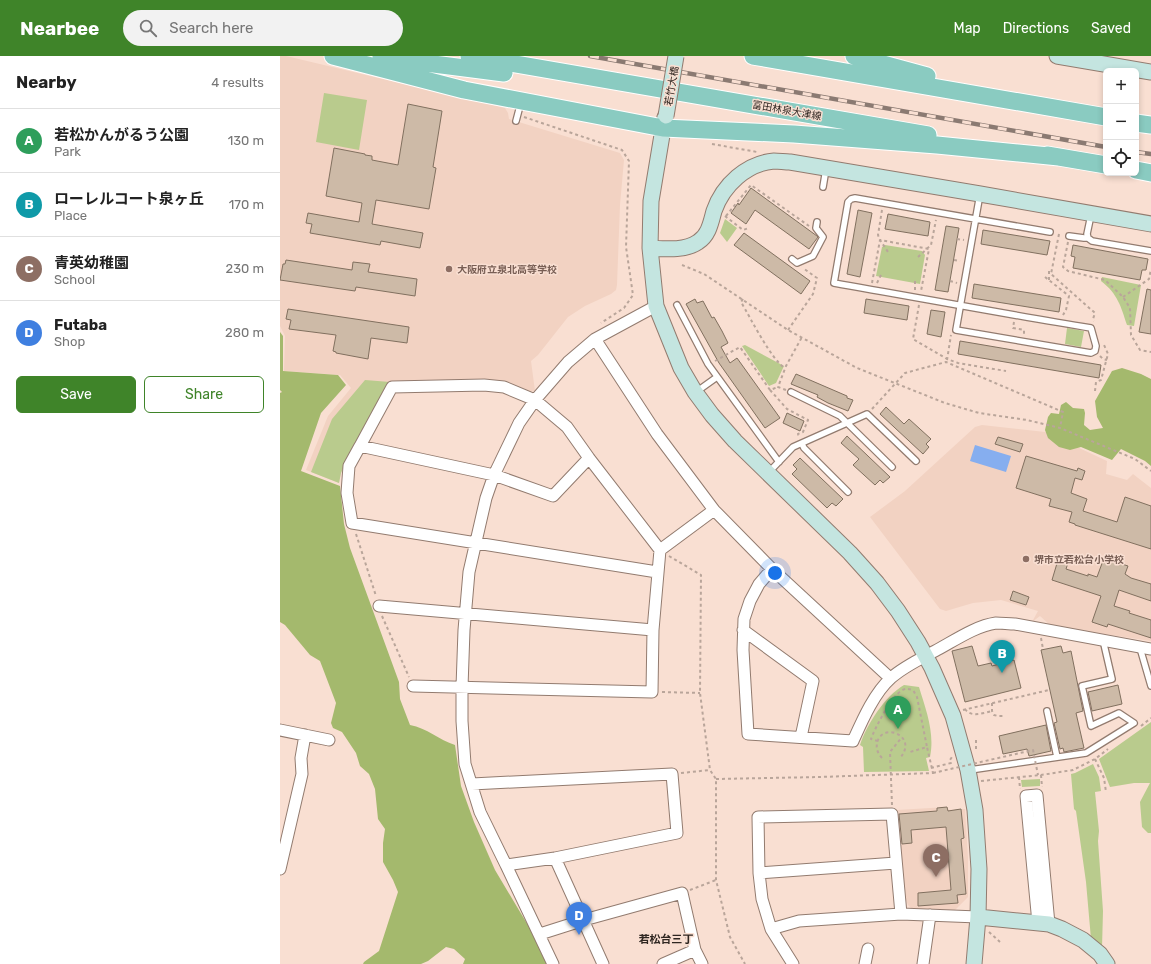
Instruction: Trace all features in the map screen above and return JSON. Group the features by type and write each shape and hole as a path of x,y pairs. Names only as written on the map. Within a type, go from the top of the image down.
{"main road":[{"path":"333,56 464,90 518,113 664,122 938,145 1059,157"},
{"path":"381,56 520,75 608,79"},
{"name":"富田林泉大津線","path":"469,56 1103,164"},
{"path":"753,56 1103,115"},
{"path":"764,56 795,63"},
{"path":"854,56 918,74 1032,98 1103,115"},
{"path":"1139,123 1151,125"},
{"path":"1139,171 1151,173"}],"street":[{"name":"若竹大橋","path":"676,56 651,201 650,248 656,306 681,368 695,392 712,415 734,441 850,553 877,583 898,611 918,642 932,668 974,767 979,869 978,917 974,964"},
{"path":"1057,56 1115,61 1151,72"},
{"path":"650,248 668,249 687,247 698,242 706,236 719,198 728,186 739,175 760,164 775,161 790,162 1151,224"},
{"path":"553,964 540,934 480,812 465,764 462,721 462,687 465,614 469,572 486,498 494,475 519,423 535,400 568,362 595,339 656,306"},
{"path":"595,339 657,434 714,510 772,569 890,678"},
{"path":"413,686 652,692 653,630 660,550 589,458 567,426 535,400 504,386 484,384 392,387 349,466 347,493 352,523 657,572"},
{"path":"360,446 494,475 553,496 589,458"},
{"path":"660,550 714,510"},
{"path":"772,569 759,584 750,601 744,618 743,650 748,734 853,741 866,714 890,678 925,656 977,629 996,623 1015,624 1151,649"},
{"path":"379,606 653,630"},
{"path":"743,630 813,681 801,737"},
{"path":"280,730 329,740"},
{"path":"280,869 302,774 301,758 305,735"},
{"path":"472,784 672,774 677,833 555,858 506,865"},
{"path":"1037,795 1044,924 1026,796 1037,795"},
{"path":"793,964 771,929 762,899 759,873 758,817 892,814 900,914"},
{"path":"555,858 604,964"},
{"path":"759,873 896,863"},
{"path":"540,934 584,920 682,893 695,950 702,964"},
{"path":"771,929 799,920 900,914 978,917 1044,924 1062,929 1083,940 1100,954 1107,964"},
{"path":"923,964 930,915"},
{"path":"865,964 868,949"},
{"path":"663,964 695,950"}],"lane":[{"path":"823,186 826,169"},
{"path":"980,194 975,220 960,305 956,330 1091,353 1095,350 1096,346 1091,328 1061,323 960,305 920,298 871,290 834,283 848,202 855,198 975,220 1050,232"},
{"path":"1088,238 1087,234 1091,214"},
{"path":"794,261 813,256 823,237 817,225"},
{"path":"1069,236 1088,238 1092,241 1151,250"},
{"path":"677,305 708,364 779,462"},
{"path":"695,392 717,377"},
{"path":"791,392 840,416 848,422 892,467"},
{"path":"767,473 793,447 867,414 916,461"},
{"path":"802,444 804,448 848,492"},
{"path":"974,767 1057,758 1086,752 1134,723 1119,713 1091,726 1082,686 1112,679 1103,640"},
{"path":"1140,648 1151,686"},
{"path":"1048,711 1057,758"}],"path":[{"path":"518,113 622,150 629,161 626,247 633,295 624,308 599,324"},
{"path":"711,144 763,153"},
{"path":"726,216 751,185 811,227 817,225"},
{"path":"883,203 878,235 888,252"},
{"path":"937,213 913,339 946,361 1063,412 1060,428"},
{"path":"721,214 726,216 743,230 749,228"},
{"path":"1050,232 1069,236 1063,267 1068,271 1105,280 1123,297 1130,308 1132,335 1140,350 1151,352"},
{"path":"1049,280 1048,274 1059,234"},
{"path":"957,239 964,240"},
{"path":"880,240 929,249"},
{"path":"871,290 880,240"},
{"path":"918,257 929,249"},
{"path":"954,260 961,262"},
{"path":"788,330 813,294 817,278 794,261"},
{"path":"682,265 704,274 788,330 858,368 945,403 979,413 1027,420 1060,428 1135,459 1151,470"},
{"path":"1123,297 1149,279 1151,269"},
{"path":"1050,271 1051,274 1095,313 1093,319 1096,326"},
{"path":"872,283 877,284 881,275"},
{"path":"1045,277 1069,296 1061,323"},
{"path":"915,281 915,290 921,291"},
{"path":"950,281 957,283"},
{"path":"743,299 741,302 768,348 781,366 785,368"},
{"path":"1016,315 1013,328 1024,330 1023,341"},
{"path":"946,361 952,333 956,330"},
{"path":"778,387 785,368 802,337"},
{"path":"1094,390 1096,382 1101,380 1108,354 1102,340"},
{"path":"708,364 740,347 770,390 787,409 808,420 803,432 798,434 802,444"},
{"path":"867,414 897,384 905,373 946,361 1006,371"},
{"path":"770,390 778,387 791,392"},
{"path":"660,550 701,575 700,693 710,770 716,779 716,880 730,937 745,964"},
{"path":"878,741 871,739 879,721 900,692 906,689 913,690 917,697 933,773"},
{"path":"992,711 971,714 965,709 1049,690"},
{"path":"652,692 700,693"},
{"path":"992,703 992,711 994,715 1005,716"},
{"path":"882,758 877,751 878,741 884,734 889,732 898,734 902,737 906,746 900,758"},
{"path":"892,814 890,752 902,737"},
{"path":"974,767 976,740"},
{"path":"910,752 927,747"},
{"path":"716,779 933,773 974,767 1033,750 1042,787"},
{"path":"931,768 951,763 950,760 954,756"},
{"path":"1095,759 1104,778 1106,792"},
{"path":"672,774 710,770"},
{"path":"1019,777 1020,789"},
{"path":"682,893 716,880"},
{"path":"988,931 1000,942"}],"shaded area":[{"name":"大阪府立泉北高等学校","path":"280,56 286,56 505,108 509,119 620,153 624,160 620,205 616,290 611,294 585,306 568,317 538,355 531,361 535,391 530,391 501,380 390,382 347,459 341,473 339,483 306,470 328,416 351,388 340,375 284,371 285,336 280,326"},
{"name":"堺市立若松台小学校","path":"982,425 1045,432 1107,461 1106,474 1127,480 1133,474 1151,488 1151,641 1051,626 1040,616 1032,622 1038,611 1001,600 973,603 946,611 940,609 870,517 905,491 975,427"},
{"path":"947,807 948,810 965,809 968,858 968,897 955,910 912,909 906,900 897,810"}],"green space":[{"path":"324,93 367,100 359,150 316,142"},
{"path":"725,219 737,228 727,242 720,233"},
{"path":"885,245 922,251 925,255 920,284 876,276 882,247"},
{"path":"1102,277 1141,285 1134,326 1127,325 1118,301 1107,286 1101,281"},
{"path":"1067,328 1084,331 1081,347 1065,344"},
{"path":"280,332 283,336 283,371 338,375 346,385 321,413 301,471 340,486 344,524 350,548 399,682 400,699 410,725 422,729 455,745 461,786 474,822 495,870 532,932 547,964 463,964 465,959 454,949 446,947 428,961 421,964 363,964 379,951 398,892 383,862 385,829 378,819 375,789 369,774 360,766 356,753 342,732 333,728 331,723 336,703 320,661 310,655 285,625 280,622 280,393 282,392 280,390"},
{"path":"745,345 784,366 776,383 769,386 742,346"},
{"path":"1122,368 1151,379 1151,466 1145,461 1121,449 1112,460 1081,447 1070,450 1059,447 1048,438 1045,430 1048,417 1051,413 1059,414 1061,405 1066,402 1073,408 1084,409 1084,425 1090,430 1103,428 1097,417 1095,401 1112,371"},
{"path":"365,380 390,382 347,459 341,473 339,483 311,472 332,419"},
{"path":"904,685 919,687 924,704 931,730 930,757 926,758 929,771 864,772 863,747 860,745 867,728 890,696"},
{"path":"1151,722 1151,833 1148,833 1142,827 1140,802 1150,783 1134,783 1110,787 1099,759"},
{"path":"1093,764 1099,777 1101,791 1095,792 1099,831 1098,841 1103,911 1102,948 1091,939 1086,882 1076,811 1074,809 1071,774"},
{"path":"1040,779 1040,786 1022,787 1021,780"}],"water":[{"path":"975,445 1011,456 1006,472 970,461"}],"building":[{"path":"408,104 442,111 433,167 436,168 429,209 376,200 372,224 423,233 420,248 381,241 380,245 310,233 312,224 306,223 308,213 359,222 362,203 326,196 334,148 365,154 372,156 372,160 398,165"},
{"path":"751,188 818,237 809,249 755,210 746,224 731,213 738,203 739,205"},
{"path":"858,210 872,213 860,277 847,274"},
{"path":"888,214 930,222 928,236 885,229"},
{"path":"946,226 959,228 948,292 935,290"},
{"path":"983,230 1050,241 1047,255 981,244"},
{"path":"744,233 810,281 801,294 734,245"},
{"path":"1073,245 1148,259 1146,270 1142,270 1140,280 1073,268 1075,257 1071,256"},
{"path":"286,260 352,270 353,262 370,264 368,272 417,279 415,296 356,287 355,291 280,280 283,264 285,264"},
{"path":"974,284 1061,298 1059,312 972,298"},
{"path":"1147,289 1151,290 1151,334 1139,332"},
{"path":"695,299 697,303 703,301 712,318 714,317 722,331 728,343 721,347 730,363 737,358 780,418 765,428 719,363 686,304"},
{"path":"866,299 909,306 907,320 864,313"},
{"path":"288,309 409,327 407,343 371,338 368,359 336,353 333,351 336,335 289,329 291,320 286,319"},
{"path":"931,310 945,312 941,337 927,334"},
{"path":"960,341 1101,365 1099,378 958,354"},
{"path":"796,374 853,400 848,411 828,403 817,397 818,395 791,384"},
{"path":"886,407 904,424 909,419 931,439 926,444 929,447 923,454 880,414"},
{"path":"787,413 804,421 800,431 783,423"},
{"path":"847,436 890,477 883,483 880,480 875,485 853,465 859,459 841,443"},
{"path":"998,437 1023,444 1020,452 995,444"},
{"path":"1026,456 1077,471 1078,468 1085,471 1082,480 1075,478 1071,493 1087,499 1083,511 1117,522 1125,497 1151,506 1151,549 1075,525 1069,522 1072,512 1049,506 1051,499 1016,488"},
{"path":"800,458 843,499 836,506 832,503 827,508 792,474 797,469 793,465"},
{"path":"1104,558 1128,566 1125,574 1131,578 1151,584 1151,601 1119,590 1114,606 1130,611 1129,613 1151,620 1151,638 1108,624 1107,627 1092,622 1101,596 1052,580 1058,560 1068,563 1066,569 1088,576 1088,574 1097,577"},
{"path":"1013,591 1029,597 1026,605 1010,600"},
{"path":"972,646 978,666 991,663 992,666 1014,660 1021,688 965,702 952,651"},
{"path":"1061,646 1063,653 1071,651 1083,711 1076,713 1084,748 1064,752 1063,748 1060,749 1054,723 1057,722 1041,650"},
{"path":"1118,685 1122,704 1092,711 1088,692"},
{"path":"1046,725 1051,751 1029,756 1027,749 1003,754 999,736"},
{"path":"947,807 948,811 961,809 964,838 961,839 966,894 957,895 958,903 918,906 918,893 951,890 946,827 911,830 912,843 902,844 899,814 937,811 937,808"}],"railway":[{"path":"590,56 1103,146"},
{"path":"1139,152 1151,154"}],"place":[{"name":"大阪府立泉北高等学校","path":"449,269"},
{"name":"堺市立若松台小学校","path":"1026,559"},
{"name":"ローレルコート泉ヶ丘","path":"1002,673"},
{"name":"若松かんがるう公園","path":"898,729"},
{"name":"青英幼稚園","path":"936,877"},
{"name":"Futaba","path":"579,935"}],"district":[{"name":"若松台三丁","path":"666,939"}]}
